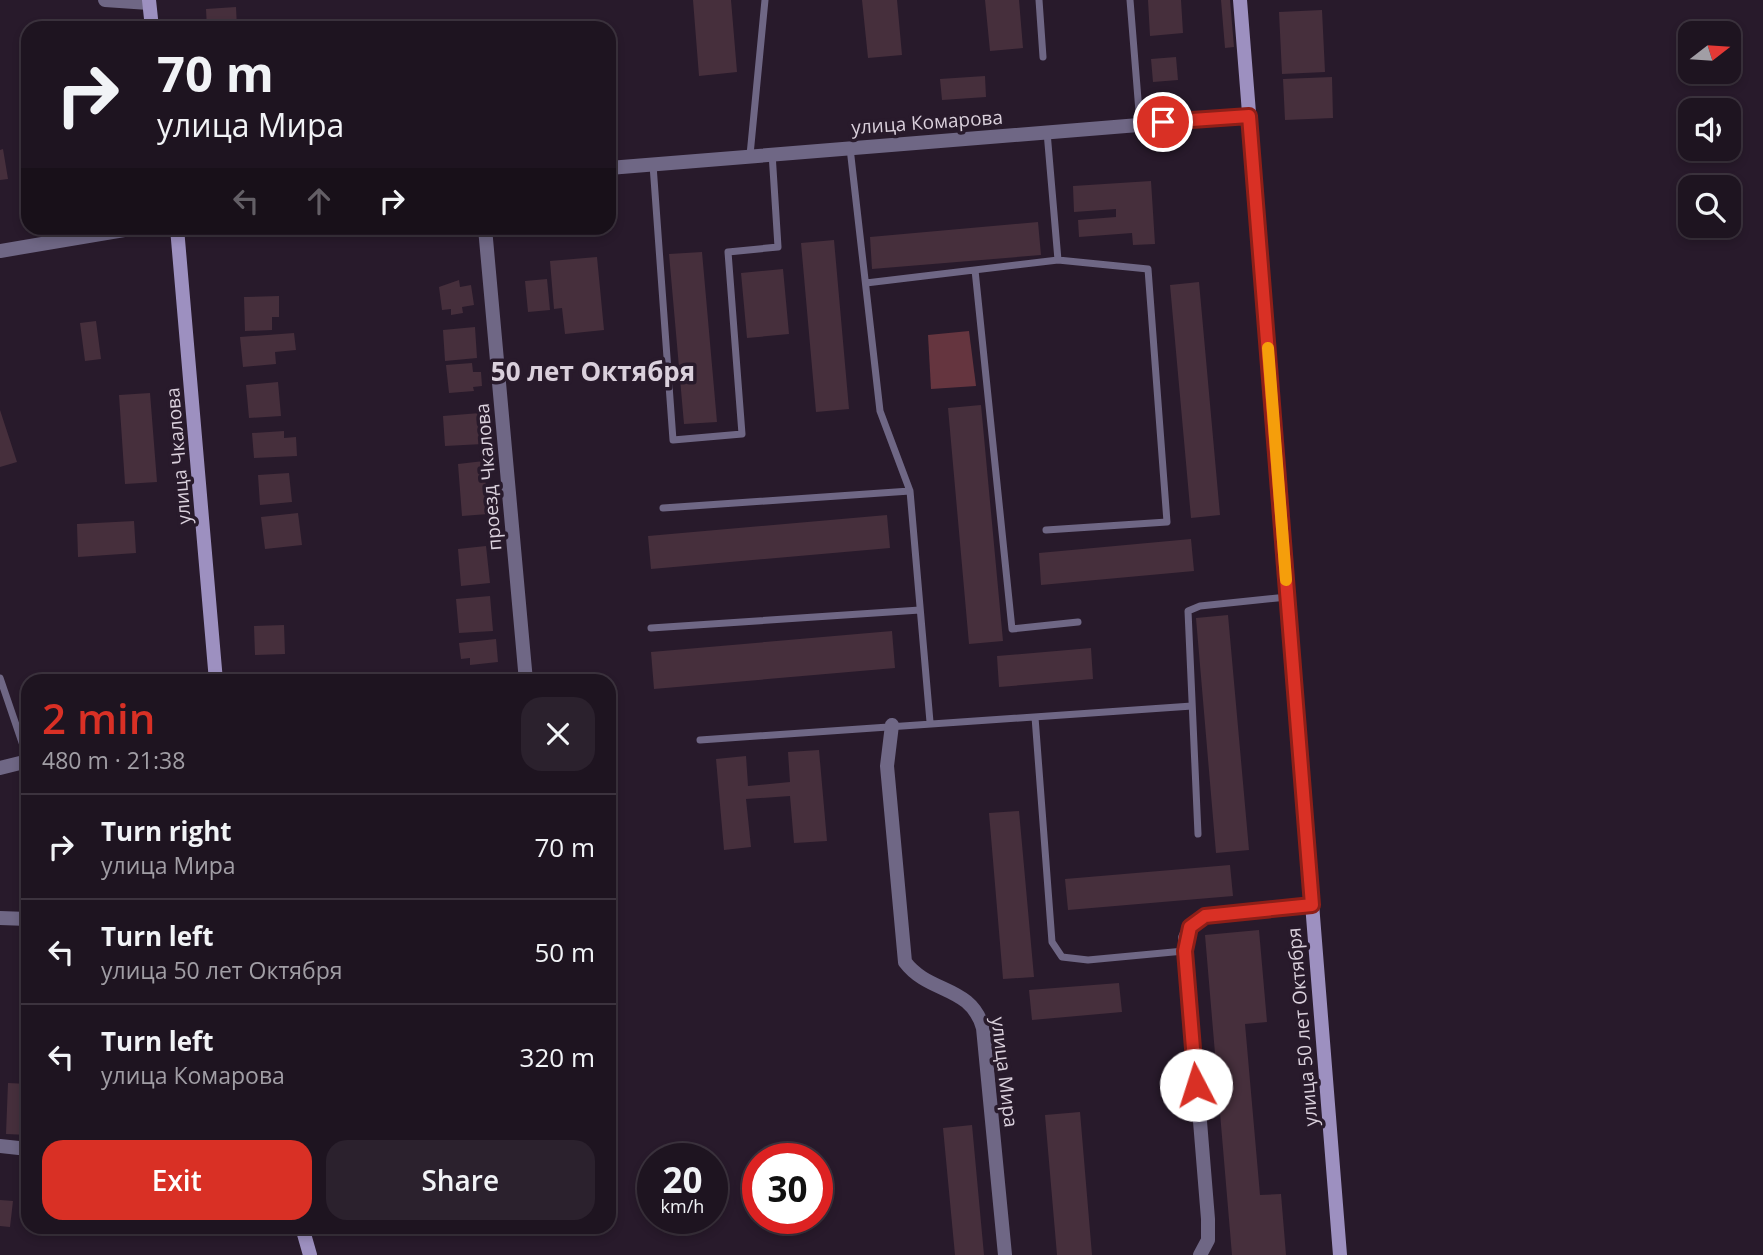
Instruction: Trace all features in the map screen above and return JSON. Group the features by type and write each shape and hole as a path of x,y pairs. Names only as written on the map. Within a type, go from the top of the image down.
{"street":[{"path":"105,0 149,1 151,21"},
{"name":"улица 50 лет Октября","path":"1240,0 1340,1255"},
{"name":"улица Комарова","path":"616,167 772,152 1249,116"},
{"path":"0,251 95,235"},
{"name":"улица Чкалова","path":"178,235 215,674"},
{"name":"проезд Чкалова","path":"486,235 525,674"},
{"name":"улица Мира","path":"892,725 887,766 905,962 915,975 952,992 978,1011 983,1028 1005,1255"},
{"path":"0,768 21,762"},
{"path":"1200,1255 1208,1240 1208,1219 1185,951 1190,927 1205,916 1312,905"},
{"path":"0,918 21,919"},
{"path":"0,1146 21,1148"},
{"path":"304,1234 310,1255"}],"lane":[{"path":"750,155 765,0"},
{"path":"1039,0 1043,57"},
{"path":"1130,0 1140,124"},
{"path":"1047,132 1058,260"},
{"path":"850,147 880,411 909,491 930,722"},
{"path":"653,162 673,440 742,434 728,252 778,247 772,152"},
{"path":"866,283 1058,260 1148,269 1167,522 1046,530"},
{"path":"975,270 1012,629 1078,622"},
{"path":"663,508 909,491"},
{"path":"1198,834 1188,611 1193,607 1287,597"},
{"path":"651,628 920,610"},
{"path":"0,678 21,740"},
{"path":"700,740 930,722 1192,706"},
{"path":"1035,717 1052,942 1062,957 1088,960 1185,951"}],"shaded area":[{"path":"969,331 976,386 931,389 928,335"}],"building":[{"path":"693,0 731,0 737,72 699,76"},
{"path":"862,0 897,0 902,55 868,58"},
{"path":"985,0 1019,0 1023,48 990,51"},
{"path":"1148,0 1181,0 1183,33 1150,36"},
{"path":"1221,0 1230,0 1234,47 1225,48"},
{"path":"236,7 237,21 207,21 206,9"},
{"path":"1322,10 1325,72 1282,74 1279,12"},
{"path":"1176,57 1178,80 1153,82 1151,59"},
{"path":"985,76 986,97 942,100 940,79"},
{"path":"1332,77 1333,118 1285,120 1283,79"},
{"path":"3,149 8,179 0,180 0,150"},
{"path":"1151,181 1155,244 1133,245 1132,233 1079,237 1078,220 1116,217 1116,209 1074,212 1073,186"},
{"path":"1038,222 1041,255 872,269 870,237"},
{"path":"834,240 849,409 816,412 801,243"},
{"path":"702,252 717,422 684,424 669,254"},
{"path":"597,257 604,330 565,334 562,308 554,309 550,261"},
{"path":"783,269 789,334 747,338 741,273"},
{"path":"547,279 550,310 528,312 525,281"},
{"path":"459,280 460,287 471,285 474,305 462,307 463,313 451,315 451,309 442,310 439,287"},
{"path":"1199,282 1220,515 1191,518 1170,285"},
{"path":"279,296 279,317 272,317 272,330 245,331 244,297"},
{"path":"96,321 101,359 85,361 80,323"},
{"path":"475,327 477,358 445,361 443,330"},
{"path":"294,333 296,350 275,352 276,364 243,367 240,337"},
{"path":"472,363 473,372 481,372 482,386 473,387 474,391 449,393 446,365"},
{"path":"278,382 281,416 249,418 246,385"},
{"path":"150,393 157,482 125,484 119,395"},
{"path":"981,405 1003,641 969,644 948,408"},
{"path":"0,410 17,462 0,467"},
{"path":"480,413 483,444 445,446 443,416"},
{"path":"284,431 284,438 296,437 297,456 254,458 252,433"},
{"path":"484,461 488,514 462,516 458,464"},
{"path":"289,473 292,502 260,505 258,475"},
{"path":"298,513 302,545 265,549 261,517"},
{"path":"887,515 890,548 651,569 648,536"},
{"path":"134,521 136,553 78,557 77,524"},
{"path":"1191,539 1194,571 1041,585 1039,553"},
{"path":"486,546 490,583 461,586 458,549"},
{"path":"490,596 493,631 459,633 456,599"},
{"path":"1228,615 1249,850 1216,853 1196,618"},
{"path":"284,625 285,654 255,655 254,626"},
{"path":"892,631 895,668 654,689 651,652"},
{"path":"496,639 498,662 470,665 470,658 461,659 459,643"},
{"path":"1091,648 1093,679 999,687 997,656"},
{"path":"819,750 827,841 794,843 790,796 746,799 751,847 724,850 716,759 746,756 748,786 790,782 788,752"},
{"path":"1019,811 1034,977 1003,979 989,813"},
{"path":"1230,865 1233,896 1068,910 1065,879"},
{"path":"1259,930 1267,1022 1245,1024 1260,1195 1281,1194 1286,1255 1232,1255 1205,935"},
{"path":"1119,983 1122,1012 1032,1020 1029,990"},
{"path":"8,1083 21,1084 21,1135 6,1134"},
{"path":"1080,1112 1092,1255 1057,1255 1045,1115"},
{"path":"972,1125 984,1255 955,1255 943,1128"},
{"path":"0,1200 13,1201 10,1227 0,1226"}],"slow traffic":[{"path":"1268,348 1286,580"}],"district":[{"name":"50 лет Октября","path":"593,372"}],"route":[{"path":"1163,122 1249,116 1312,905 1205,916 1190,927 1185,938 1185,951 1196,1085"}]}
